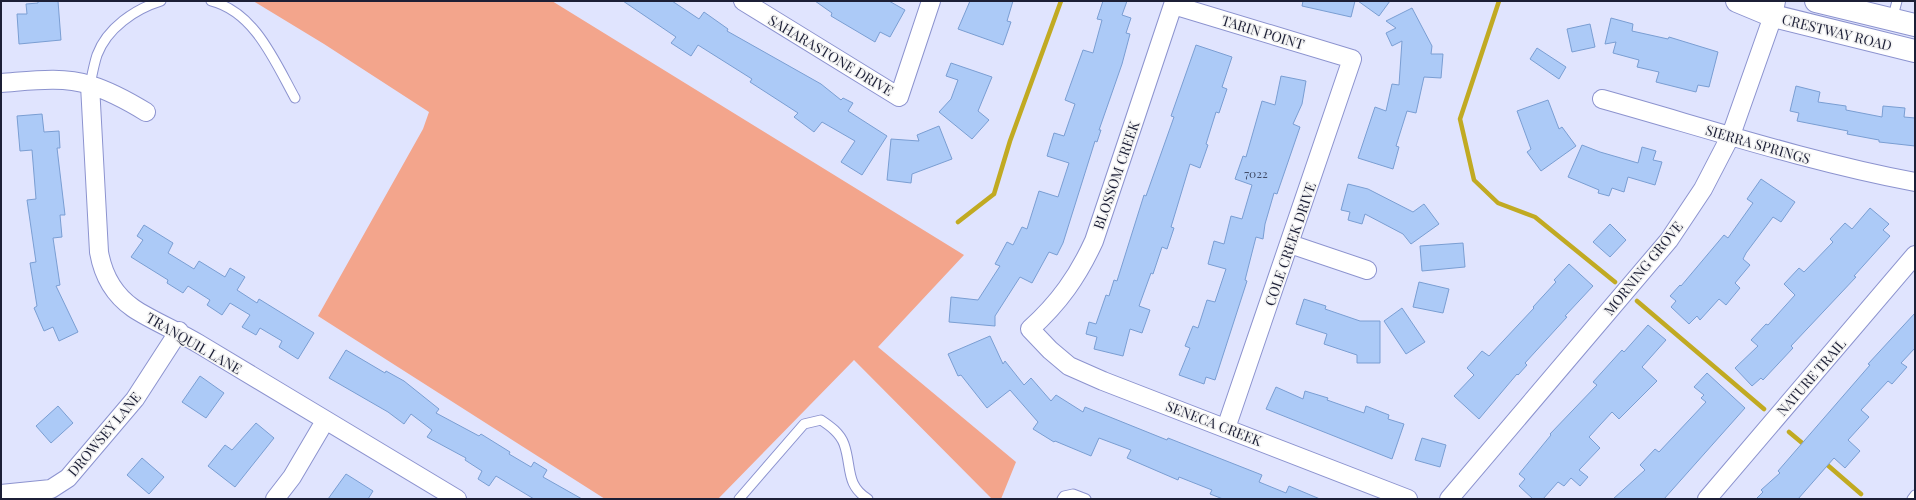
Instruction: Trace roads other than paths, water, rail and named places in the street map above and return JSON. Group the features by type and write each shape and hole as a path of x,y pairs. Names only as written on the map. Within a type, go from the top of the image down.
{"street":[{"name":"SAHARASTONE DRIVE","path":"742,1 899,97 931,1"},
{"name":"CRESTWAY ROAD","path":"1737,1 1775,8 1915,51"},
{"name":"CRESTWAY ROAD","path":"1816,1 1895,10 1915,25"},
{"name":"TARIN POINT","path":"1173,5 1352,58"},
{"name":"BLOSSOM CREEK","path":"1030,329 1069,288 1084,264 1094,241 1173,5"},
{"name":"MORNING GROVE","path":"1449,499 1669,240 1703,189 1731,136 1775,8"},
{"name":"COLE CREEK DRIVE","path":"1226,428 1290,244 1352,58"},
{"path":"1,83 48,80 73,81 90,85 126,100 146,112"},
{"name":"TRANQUIL LANE","path":"90,85 99,252 102,268 111,288 132,308 179,331 325,421 457,499"},
{"name":"SIERRA SPRINGS","path":"1602,99 1798,156 1868,173 1915,182"},
{"path":"1290,244 1367,270"},
{"name":"NATURE TRAIL","path":"1707,499 1915,255"},
{"name":"SENECA CREEK","path":"1030,329 1050,350 1069,366 1103,381 1408,499"},
{"name":"DROWSEY LANE","path":"1,494 51,489 68,478 134,399 179,331"},
{"path":"275,499 292,477 325,421"}],"lane":[{"path":"90,85 98,54 106,38 126,18 146,6 161,1"},
{"path":"211,1 219,3 241,16 258,35 295,98"},
{"path":"739,499 804,424 820,420 834,429 844,443 851,481 861,495 868,499"},
{"path":"1062,499 1064,496 1072,494 1086,499"},
{"path":"1912,499 1915,495"}],"waterway":[{"path":"958,222 994,194 1010,141 1061,1"},
{"path":"1499,1 1460,119 1474,180 1498,203 1535,217 1615,282"},
{"path":"1637,301 1764,409"},
{"path":"1789,432 1807,447"},
{"path":"1824,462 1861,494"}]}
